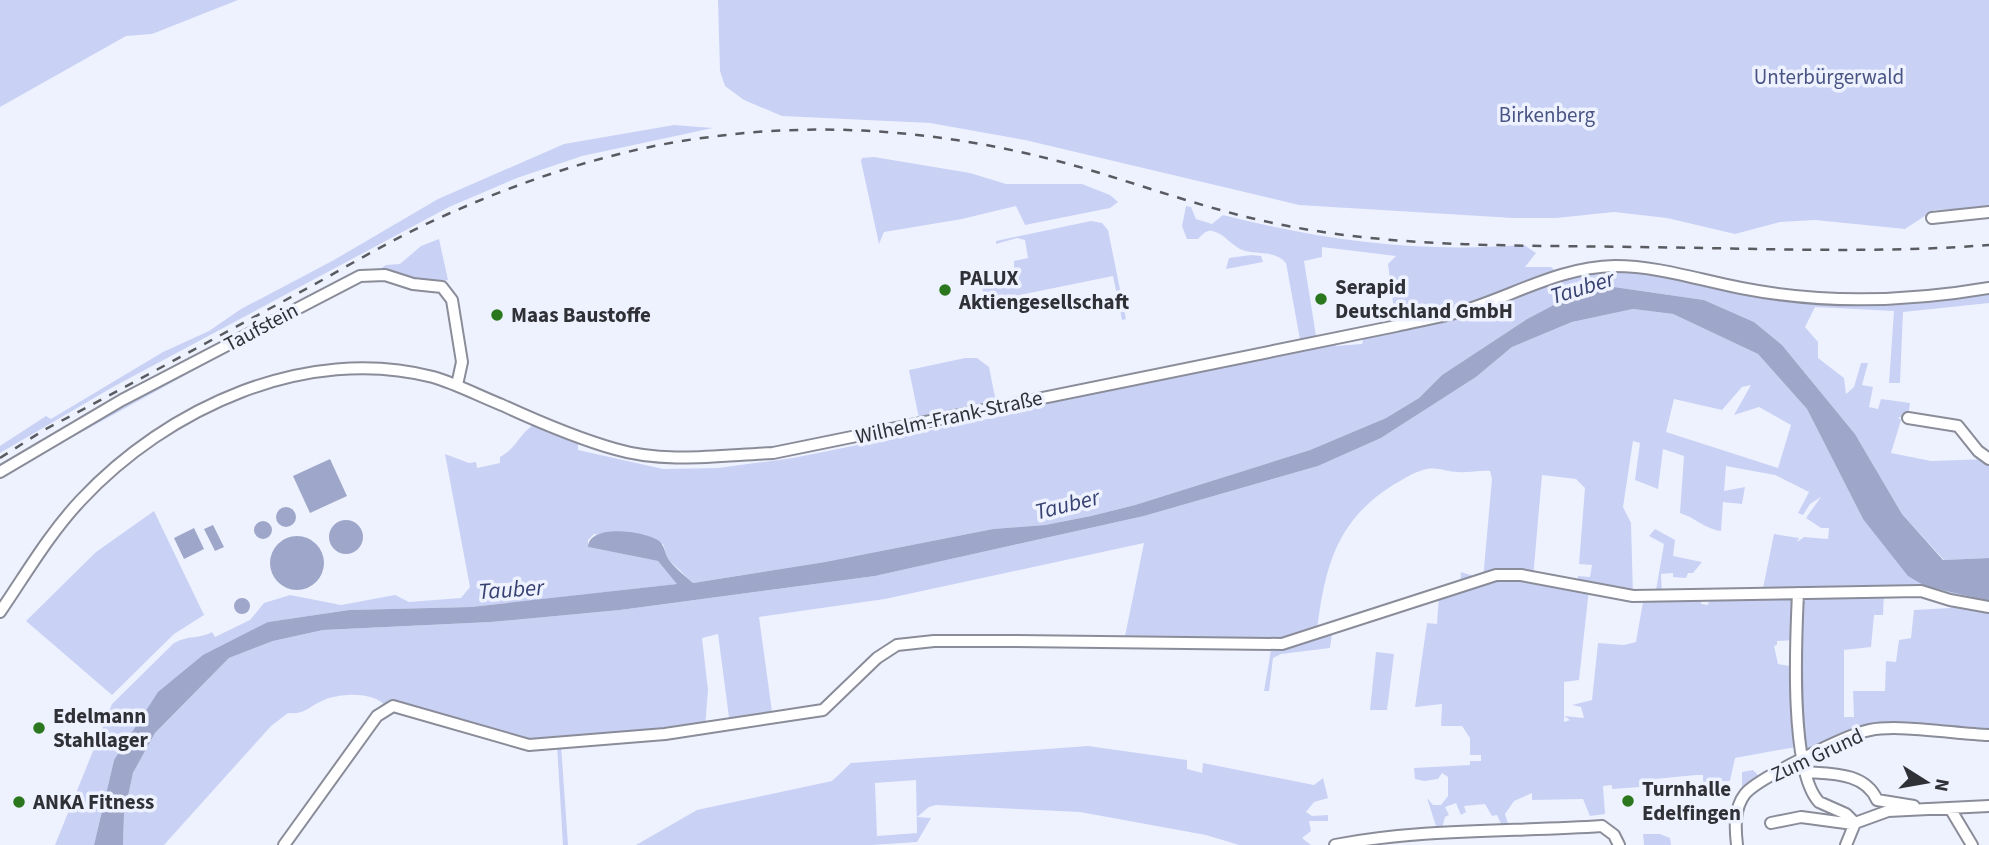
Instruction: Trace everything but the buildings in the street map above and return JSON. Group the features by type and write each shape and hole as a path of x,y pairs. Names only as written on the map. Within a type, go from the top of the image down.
{"street":[{"path":"1932,218 1989,212"},
{"name":"Wilhelm-Frank-Straße","path":"0,611 56,529 111,470 138,448 209,406 282,379 352,368 415,373 457,386 561,431 618,450 681,457 773,453 1405,324 1462,311 1548,277 1594,268 1650,269 1742,289 1836,299 1922,297 1989,288"},
{"name":"Taufstein","path":"0,472 122,400 360,276 385,275 413,284 442,287 447,292 452,299 462,362 457,386"},
{"path":"1908,418 1958,426 1978,451 1989,459"},
{"path":"284,845 377,716 393,706 495,737 544,746 665,734 810,713 828,706 891,647 913,643 1154,640 1282,644 1496,575 1521,575 1633,596 1921,591 1950,600 1989,607"},
{"path":"1798,593 1796,667 1798,723 1804,767 1819,802 1846,814 1855,822"},
{"name":"Zum Grund","path":"1737,845 1734,821 1744,795 1765,778 1804,767 1872,730 1989,735"},
{"path":"1804,767 1849,775 1873,790 1877,800"},
{"path":"1877,800 1920,809"},
{"path":"1848,844 1855,822 1877,800"},
{"path":"1771,822 1801,817 1855,822 1888,811 1951,810 1966,806 1989,806"},
{"path":"1951,810 1972,845"},
{"path":"1335,845 1602,825 1614,835 1619,845"}],"green space":[{"path":"0,0 238,0 152,34 126,36 0,107"},
{"path":"718,0 1989,0 1989,208 1934,210 1905,229 1815,220 1780,222 1735,234 1667,218 1614,212 1556,218 1513,218 1299,205 1025,140 930,123 782,116 744,100 725,86 720,71"},
{"path":"674,125 713,128 582,156 517,178 449,207 113,387 0,453 0,446 46,416 51,419 163,352 209,331 241,309 334,260 438,199 564,144"},
{"path":"874,157 970,173 1006,184 1082,184 1110,195 1118,202 1110,208 1025,225 1016,206 962,219 884,232 879,244 861,161 862,158"},
{"path":"1186,206 1191,207 1196,219 1212,224 1223,215 1298,232 1372,243 1447,247 1524,245 1536,253 1525,267 1551,267 1560,275 1617,266 1817,298 1989,292 1989,303 1903,312 1900,383 1889,383 1894,311 1815,307 1805,327 1818,342 1818,358 1844,378 1846,394 1854,387 1861,363 1868,363 1862,385 1873,387 1869,407 1878,409 1881,399 1910,403 1908,418 1898,417 1901,420 1891,453 1931,461 1989,459 1989,558 1944,560 1902,514 1855,434 1782,345 1754,322 1704,300 1614,287 1570,297 1527,319 1442,375 1419,398 1386,418 1310,450 1135,505 1091,516 1045,525 993,529 825,562 693,583 668,559 663,544 594,534 588,540 588,547 658,561 678,584 471,607 349,610 268,622 114,760 94,845 55,845 112,704 174,643 212,632 215,637 250,620 264,603 290,595 341,605 395,595 409,602 461,598 470,587 445,454 469,463 476,462 477,468 500,463 500,457 539,422 578,437 578,450 663,469 718,468 793,458 1027,411 1033,400 1301,345 1286,263 1270,254 1240,249 1212,231 1206,232 1198,239 1187,239 1182,226","holes":["1322,247 1396,256 1388,264 1396,326 1365,332 1362,344 1336,346 1333,339 1317,342 1304,261 1322,257"]},
{"path":"1091,221 1102,223 1108,230 1126,319 1122,320 1113,276 985,302 980,278 1014,272 1014,261 1028,258 1025,240 1017,238 996,244 996,241"},
{"path":"439,239 448,280 428,285 403,285 383,278 360,279 0,477 0,472 122,400 360,276 373,274 386,265 400,264 421,246"},
{"path":"1261,256 1263,262 1226,269 1229,258"},
{"path":"1633,309 1673,314 1758,354 1807,409 1863,519 1989,601 1989,735 1872,730 1803,761 1801,746 1735,758 1730,781 1703,782 1703,775 1696,775 1655,779 1641,784 1641,787 1612,789 1612,785 1603,786 1605,814 1590,816 1583,799 1532,800 1532,793 1514,801 1505,814 1509,827 1505,832 1497,815 1492,816 1485,804 1464,806 1466,812 1461,815 1456,803 1445,807 1449,815 1445,817 1442,828 1436,826 1427,798 1433,805 1441,805 1448,796 1448,777 1442,773 1438,779 1415,779 1414,768 1470,765 1470,761 1481,761 1481,755 1470,755 1470,738 1462,726 1441,726 1442,704 1415,707 1427,623 1437,624 1439,595 1460,588 1461,572 1483,579 1492,479 1490,471 1454,472 1427,469 1393,485 1374,499 1346,530 1337,547 1324,586 1317,630 1333,626 1330,648 1281,654 1273,658 1269,691 1264,691 1272,644 1124,641 1144,543 885,599 759,617 773,719 730,725 718,634 702,638 708,690 705,728 561,745 568,845 563,845 557,745 544,746 387,708 382,702 367,696 349,695 324,700 299,713 288,713 271,726 164,845 123,845 124,815 133,773 155,733 229,658 273,641 323,630 491,622 620,610 875,576 1144,516 1318,466 1381,438 1476,377 1512,347 1572,322","holes":["1751,385 1734,415 1759,407 1791,425 1778,468 1666,432 1674,399 1722,410 1742,387","1633,441 1640,443 1635,480 1658,489 1663,449 1684,456 1680,513 1716,530 1721,531 1723,502 1742,504 1745,487 1724,491 1726,466 1775,475 1809,492 1798,513 1803,515 1810,504 1821,497 1806,518 1821,528 1829,528 1828,539 1804,537 1797,542 1799,538 1774,534 1762,593 1710,595 1708,605 1701,604 1702,595 1662,596 1661,574 1673,573 1673,577 1686,578 1688,573 1693,573 1702,562 1673,556 1675,540 1655,529 1649,536 1664,544 1655,596 1644,596 1636,642 1624,645 1598,643 1592,700 1572,705 1581,707 1584,718 1564,716 1564,682 1579,680 1589,589 1633,596 1631,523 1623,507","1542,475 1576,479 1585,488 1579,564 1592,565 1590,577 1578,576 1578,586 1533,578","1921,591 1950,601 1951,608 1914,610 1911,638 1899,640 1896,662 1886,661 1885,691 1853,691 1854,717 1844,717 1844,650 1871,647 1874,615 1883,615 1884,592","1796,640 1796,667 1778,664 1774,646 1777,641"]},
{"path":"977,358 989,367 997,407 920,423 909,370"},
{"path":"154,511 204,615 174,634 112,695 26,621 96,552"},
{"path":"1376,652 1394,654 1387,710 1370,710"},
{"path":"1088,746 1187,760 1187,769 1202,773 1203,763 1314,785 1323,778 1328,798 1314,802 1306,812 1312,816 1328,815 1328,821 1309,821 1311,831 1302,838 1311,845 1239,845 1206,835 1080,812 936,805 917,817 931,818 917,842 872,845 636,845 697,810 832,781 851,763","holes":["916,780 917,833 877,836 875,783"]},
{"path":"1753,770 1763,780 1748,792 1742,788 1742,772"},
{"path":"1643,834 1660,834 1670,838 1671,845 1644,845"}],"shaded area":[{"path":"1614,287 1704,300 1754,322 1782,345 1855,434 1902,514 1943,560 1989,558 1989,601 1925,586 1908,576 1863,519 1807,409 1758,354 1673,314 1633,309 1572,322 1512,347 1476,377 1381,438 1318,466 1144,516 875,576 620,610 491,622 323,630 273,641 229,658 155,733 133,773 124,815 123,845 94,845 114,760 158,692 203,655 268,622 349,610 471,607 677,584 658,561 588,547 591,539 607,532 643,534 659,541 671,563 693,583 825,562 993,529 1045,525 1091,516 1135,505 1310,450 1386,418 1419,398 1442,375 1527,319 1571,296"},
{"path":"330,459 347,496 310,513 293,476"},
{"path":"286,507 293,510 296,517 293,524 286,527 279,524 276,517 279,510"},
{"path":"346,520 358,525 363,537 358,549 346,554 334,549 329,537 334,525"},
{"path":"259,521 267,521 272,530 270,537 259,539 254,534 254,526"},
{"path":"213,525 224,547 215,551 204,529"},
{"path":"194,528 204,549 184,559 174,538"},
{"path":"297,536 316,544 324,563 316,582 297,590 278,582 270,563 278,544"},
{"path":"239,598 245,598 250,606 248,612 239,614 234,609 234,603"}],"railway":[{"path":"0,458 44,430 428,223 511,188 576,166 643,148 710,137 757,132 851,130 945,138 1083,168 1262,221 1331,233 1417,242 1811,250 1989,245"}],"place":[{"name":"PALUX Aktiengesellschaft","path":"945,290"},
{"name":"Serapid Deutschland GmbH","path":"1321,299"},
{"name":"Maas Baustoffe","path":"497,315"},
{"name":"Edelmann Stahllager","path":"39,728"},
{"name":"Turnhalle Edelfingen","path":"1628,801"},
{"name":"ANKA Fitness","path":"19,802"}],"park label":[{"name":"Unterbürgerwald","path":"1829,77"},
{"name":"Birkenberg","path":"1547,115"}],"water label":[{"name":"Tauber","path":"1582,287"},
{"name":"Tauber","path":"1067,504"},
{"name":"Tauber","path":"511,589"}]}
